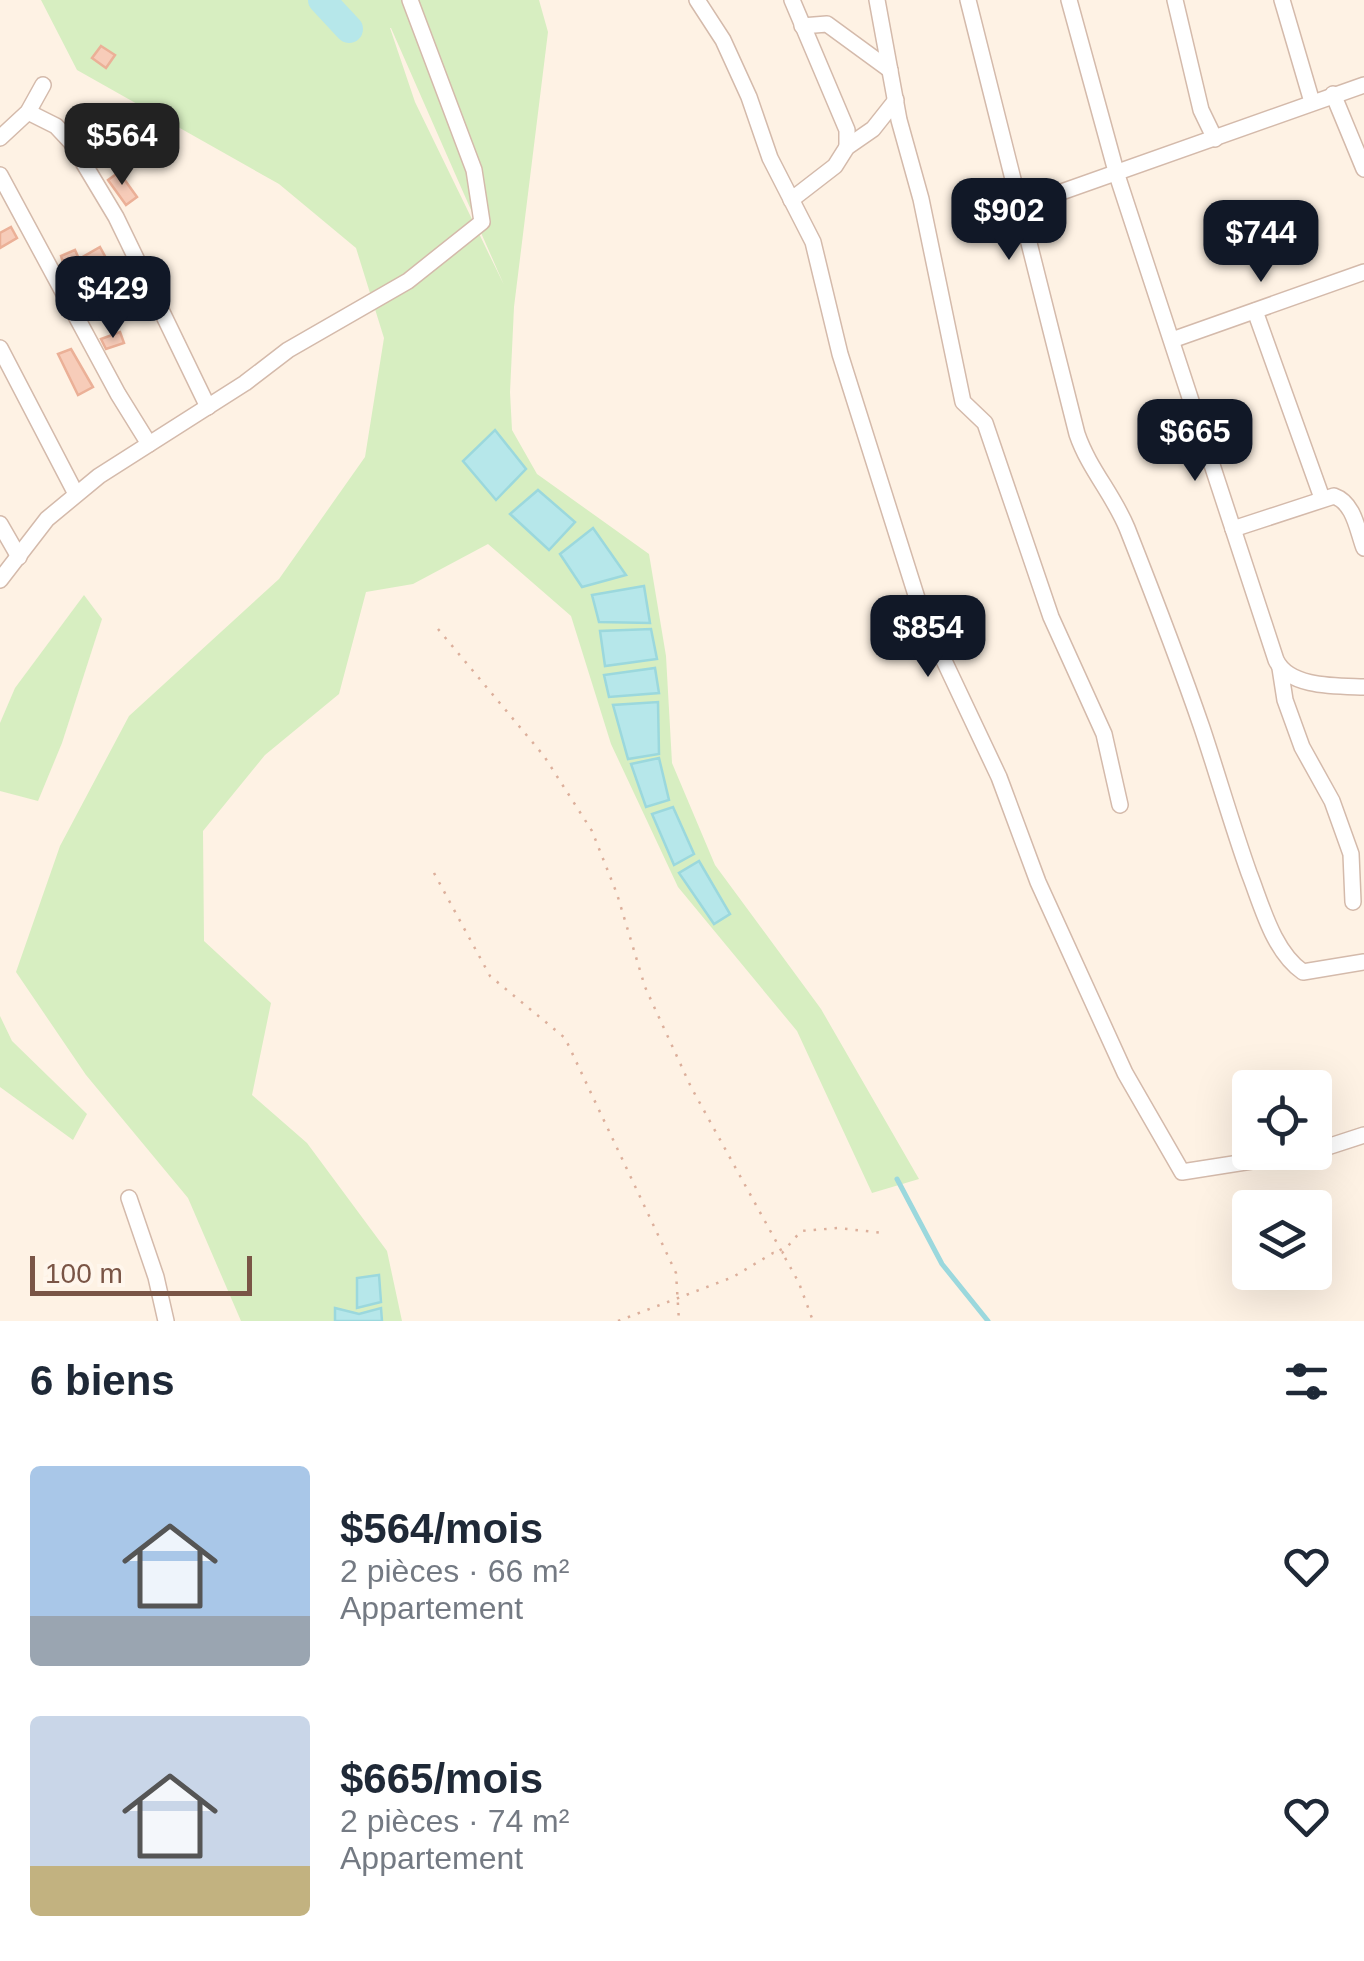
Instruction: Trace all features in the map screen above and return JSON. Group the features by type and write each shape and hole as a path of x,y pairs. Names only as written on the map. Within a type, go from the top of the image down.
{"street":[{"path":"0,580 47,519 76,494 288,350 408,281 482,222 474,170 410,0"},
{"path":"697,0 723,40 749,97 770,158 813,242 840,354 922,614 1000,777 1038,882 1125,1073 1182,1172 1232,1164"},
{"path":"792,0 848,130 848,146"},
{"path":"878,0 896,100 963,402 986,423 1051,618 1104,734 1120,805"},
{"path":"968,0 1077,434 1090,467 1112,497 1128,530 1274,934 1289,962 1303,972 1364,962"},
{"path":"1068,0 1117,175 1280,668 1285,700 1302,747 1332,801 1351,854 1353,902"},
{"path":"1175,0 1201,110 1215,139"},
{"path":"1282,0 1312,102"},
{"path":"802,26 827,24 890,70"},
{"path":"0,138 28,112 43,85"},
{"path":"1020,206 1364,85"},
{"path":"1333,94 1364,169"},
{"path":"791,200 834,166 848,146 873,129 896,100"},
{"path":"28,112 56,126 71,142 116,217 208,406"},
{"path":"0,175 149,444"},
{"path":"1172,340 1364,272"},
{"path":"1255,311 1322,498"},
{"path":"0,348 76,494"},
{"path":"1233,529 1334,496 1345,501 1364,548"},
{"path":"0,524 19,556"},
{"path":"1280,668 1296,678 1364,686"},
{"path":"1332,1146 1364,1135"},
{"path":"128,1198 156,1277 166,1321"}],"path":[{"path":"438,629 544,756 592,831 617,894 645,987 691,1087 799,1283 813,1321"},
{"path":"434,873 490,976 565,1038 676,1273 679,1321"},
{"path":"618,1321 679,1300 732,1277 773,1253 782,1253 801,1231 838,1228 884,1233"}],"green space":[{"path":"41,0 539,0 548,32 514,307 512,430 537,474 649,554 666,656 672,763 715,865 821,1009 919,1179 872,1193 797,1031 678,887 611,744 571,616 488,544 413,584 366,592 339,694 265,755 203,831 204,941 271,1003 252,1095 307,1143 387,1251 402,1321 241,1321 188,1198 86,1075 16,972 60,846 129,716 279,579 365,457 384,338 356,248 279,184 77,70","holes":["391,28 504,285 415,102"]},
{"path":"84,595 102,619 62,743 38,801 0,791 0,723 15,688"},
{"path":"0,1016 12,1041 87,1114 73,1140 0,1087"}],"water":[{"path":"495,430 526,469 496,500 463,461"},
{"path":"538,490 575,522 549,550 510,514"},
{"path":"593,528 626,575 582,587 560,554"},
{"path":"644,586 650,623 599,622 592,595"},
{"path":"651,629 657,659 605,666 600,631"},
{"path":"655,668 659,693 609,697 604,675"},
{"path":"658,702 659,754 628,759 613,705"},
{"path":"659,758 669,800 646,807 631,764"},
{"path":"673,807 694,854 674,865 652,814"},
{"path":"699,861 730,914 714,924 679,873"},
{"path":"379,1275 381,1302 357,1308 357,1278"},
{"path":"335,1308 359,1314 381,1308 382,1321 335,1321"}],"building":[{"path":"101,46 115,55 106,68 92,58"},
{"path":"119,172 137,197 126,205 108,180"},
{"path":"11,227 17,238 0,248 0,233"},
{"path":"100,247 106,258 67,276 61,256 75,250 79,259"},
{"path":"120,332 124,343 106,349 101,339"},
{"path":"71,349 93,387 78,395 58,354"}],"waterway":[{"path":"322,0 349,29"},
{"path":"897,1179 942,1264 988,1321"}]}
